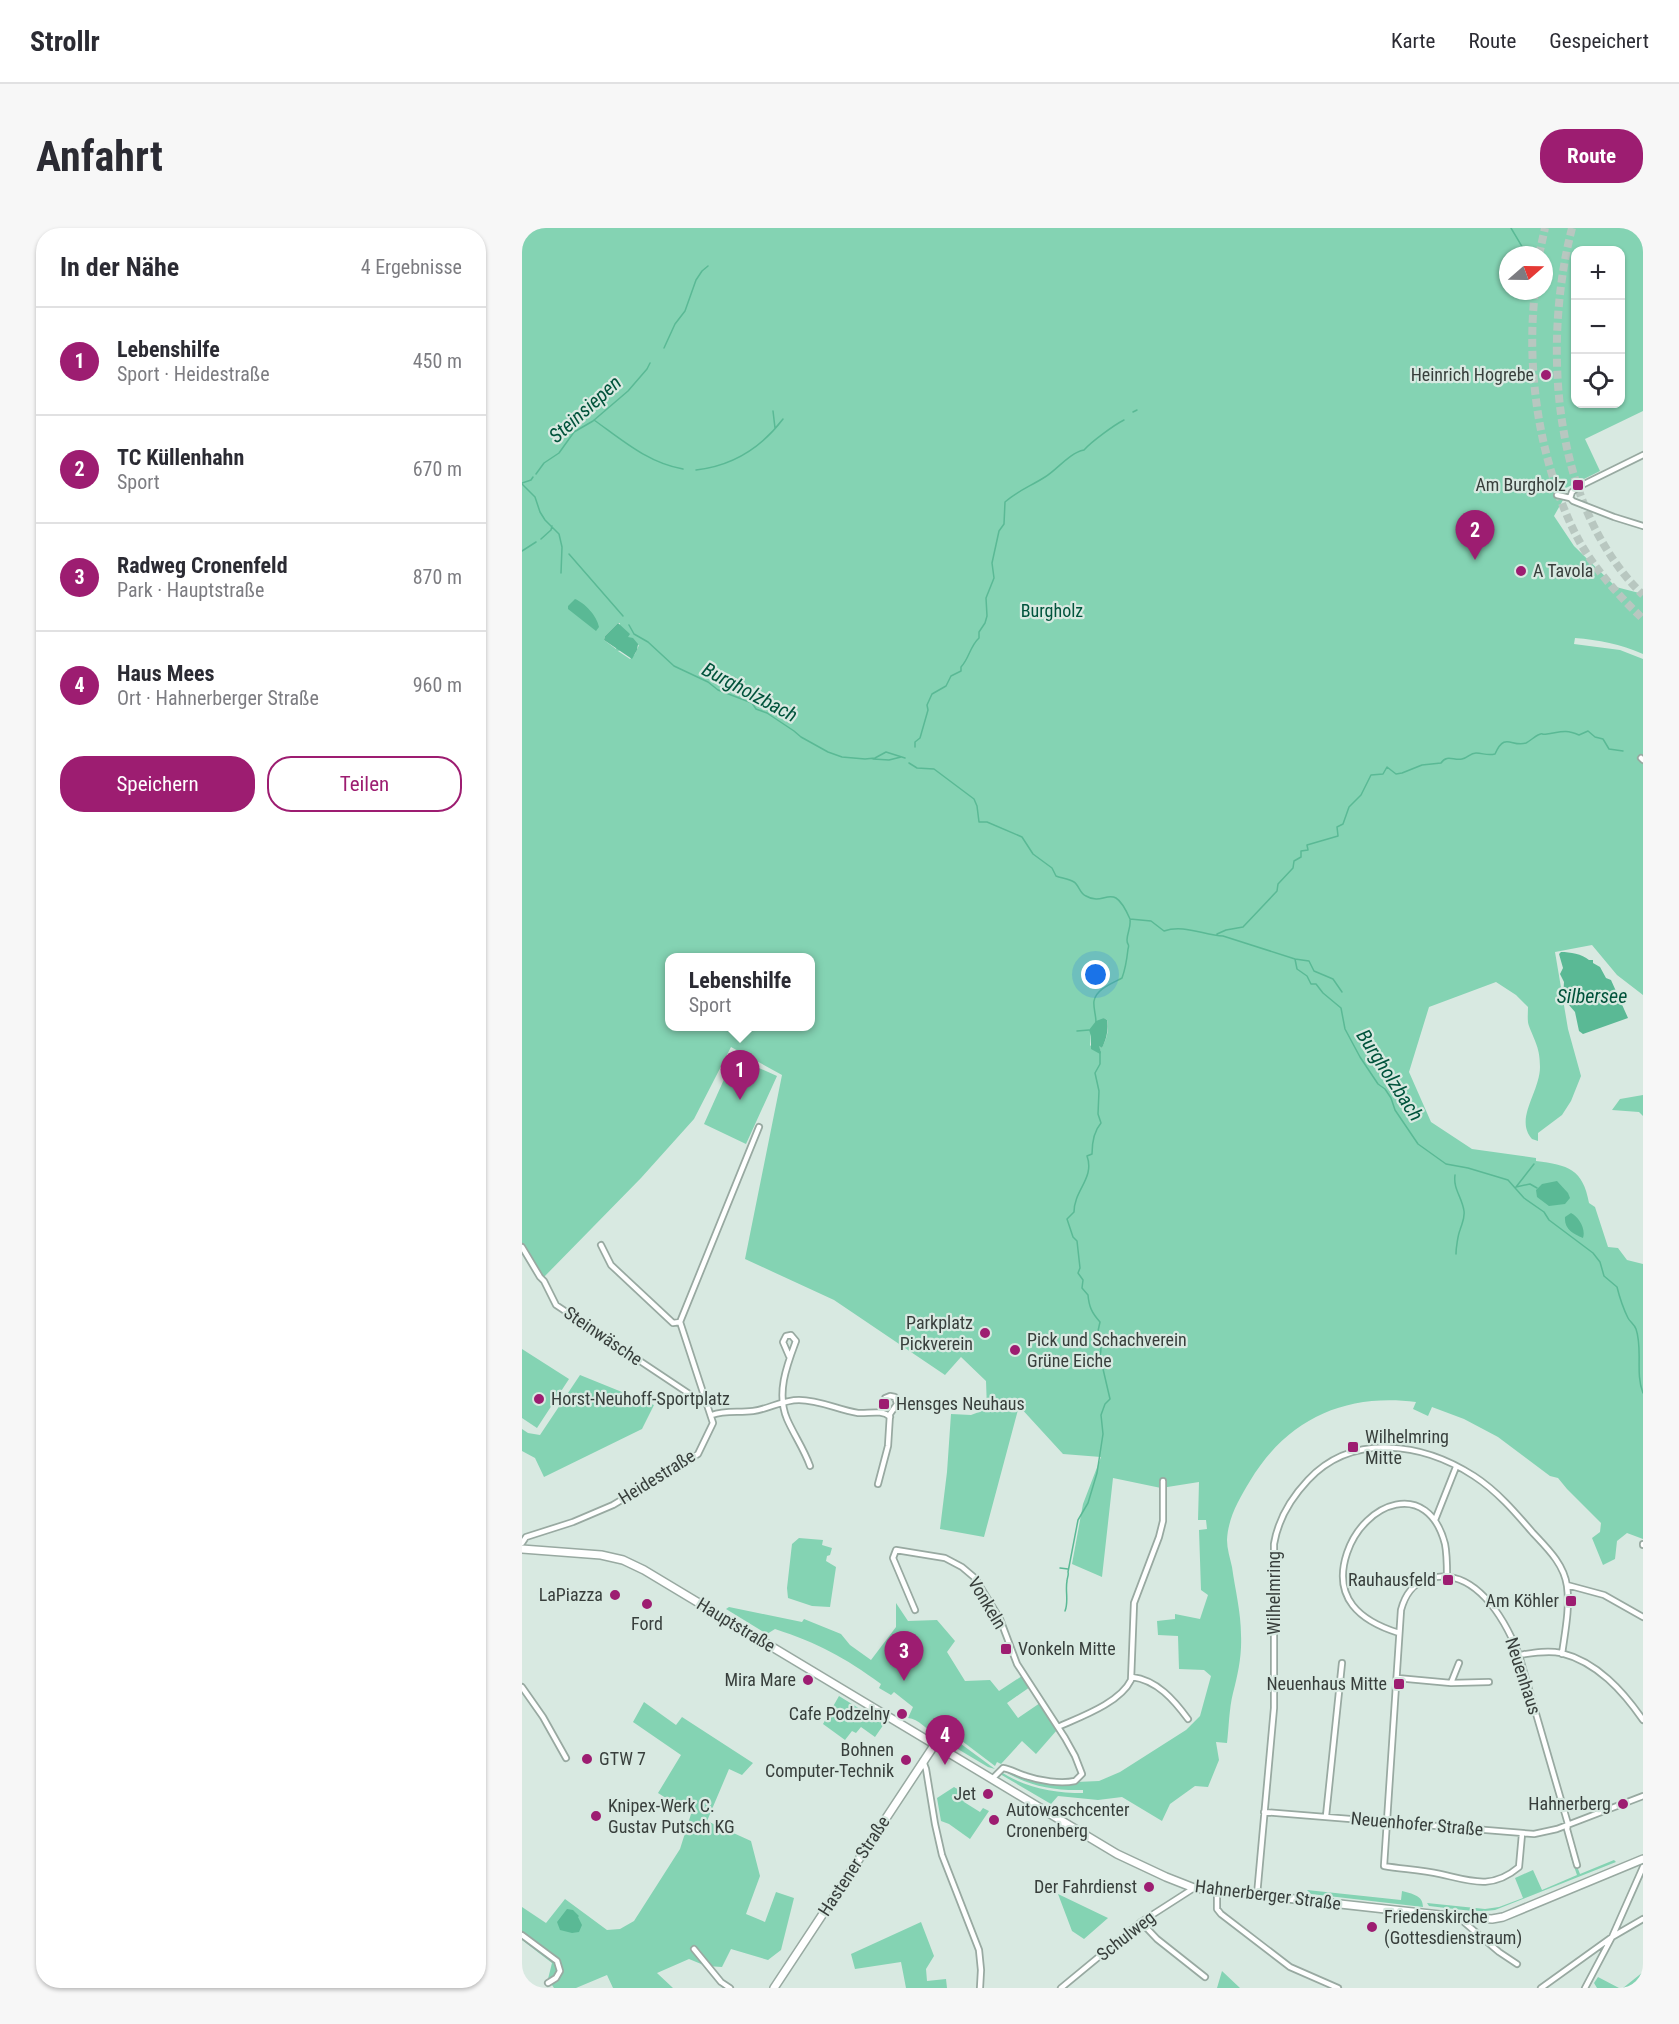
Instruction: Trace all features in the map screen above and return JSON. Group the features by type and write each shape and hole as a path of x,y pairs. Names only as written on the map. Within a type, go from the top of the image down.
{"main road":[{"name":"Hauptstraße","path":"522,1548 601,1555 623,1560 670,1585 935,1744"},
{"name":"Hastener Straße","path":"774,1988 935,1744"},
{"name":"Hahnerberger Straße","path":"935,1744 1133,1862 1194,1888 1492,1919 1503,1917 1643,1859"}],"street":[{"path":"1570,498 1572,492 1578,487 1643,455"},
{"path":"1557,495 1643,526"},
{"path":"759,1127 680,1322 712,1415 722,1411 754,1411 782,1401 798,1400 814,1401 850,1412 882,1412 890,1417"},
{"path":"600,1245 611,1265 673,1323 680,1322"},
{"name":"Steinwäsche","path":"522,1247 556,1305 700,1401 707,1403"},
{"path":"789,1356 782,1401 788,1420 810,1466"},
{"path":"878,1484 888,1446 890,1412 897,1404 893,1396 885,1398 882,1412"},
{"name":"Heidestraße","path":"522,1543 526,1537 573,1522 613,1505 698,1454 713,1423 712,1415"},
{"name":"Wilhelmring","path":"1257,1894 1274,1708 1274,1544 1277,1529 1287,1509 1298,1491 1317,1471 1338,1457 1356,1450 1377,1447 1400,1448 1430,1455 1474,1476 1520,1518 1557,1561 1567,1585 1567,1612 1562,1654"},
{"path":"1435,1520 1456,1467"},
{"path":"1058,1727 1118,1696 1128,1686 1132,1677 1134,1598 1159,1537 1163,1521 1163,1481"},
{"path":"1399,1633 1372,1623 1352,1605 1344,1588 1342,1576 1350,1545 1368,1518 1394,1505 1409,1505 1426,1511 1435,1520 1445,1543 1447,1576 1430,1578 1412,1588 1406,1595 1402,1606 1384,1866 1439,1874 1463,1881 1478,1883 1496,1881 1508,1876 1519,1867 1522,1834"},
{"name":"Vonkeln","path":"915,1610 893,1558 896,1550 945,1558 971,1574 1000,1619 1017,1664 1058,1727 1079,1764 1082,1774 1080,1778 1071,1782 1037,1779 1007,1768 1000,1770 993,1778"},
{"name":"Neuenhaus","path":"1447,1576 1472,1587 1496,1609 1509,1630 1519,1655 1568,1824"},
{"path":"1567,1585 1604,1595 1643,1617"},
{"path":"1519,1655 1562,1654 1587,1665 1608,1678 1628,1698 1643,1720"},
{"path":"1326,1816 1342,1663"},
{"path":"1451,1683 1458,1663"},
{"path":"1132,1677 1146,1681 1166,1693 1188,1719"},
{"name":"Neuenhaus","path":"1397,1678 1451,1683 1489,1682"},
{"path":"522,1687 543,1717 566,1758"},
{"path":"923,1761 942,1855 980,1950 980,1988"},
{"name":"Neuenhofer Straße","path":"1264,1812 1522,1834 1546,1832 1643,1796"},
{"path":"1568,1824 1567,1829 1577,1865"},
{"path":"1585,1988 1612,1937 1643,1867"},
{"name":"Schulweg","path":"1060,1988 1141,1922 1194,1888"},
{"path":"1217,1891 1217,1908 1221,1914 1290,1967 1338,1988"},
{"path":"1458,1917 1499,1952 1518,1964"},
{"path":"1541,1988 1612,1937 1643,1919"},
{"path":"1141,1922 1157,1939 1205,1977"},
{"path":"522,1935 557,1961 560,1971 556,1978 548,1983"},
{"path":"694,1949 721,1982 730,1988"}],"green space":[{"name":"Burgholz","path":"522,228 1643,228 1643,411 1585,439 1600,471 1558,492 1563,500 1554,516 1574,546 1616,587 1643,594 1643,654 1618,645 1593,640 1575,638 1574,644 1620,650 1643,659 1643,995 1617,975 1592,945 1555,952 1568,1029 1581,1076 1571,1101 1562,1115 1538,1133 1538,1141 1532,1139 1527,1131 1526,1123 1540,1067 1538,1050 1528,1024 1528,1007 1516,995 1496,982 1429,1007 1409,1072 1431,1122 1472,1149 1536,1158 1536,1161 1557,1164 1572,1171 1583,1183 1589,1203 1595,1207 1608,1247 1618,1248 1627,1260 1643,1264 1643,1539 1627,1533 1617,1541 1615,1559 1603,1565 1592,1538 1600,1532 1601,1523 1558,1478 1550,1476 1498,1437 1464,1419 1432,1407 1428,1416 1413,1409 1416,1402 1390,1400 1365,1402 1320,1415 1300,1426 1265,1459 1242,1495 1229,1524 1227,1543 1239,1609 1241,1650 1227,1743 1216,1742 1219,1760 1208,1787 1195,1786 1170,1804 1162,1821 1122,1797 1098,1800 1058,1796 1051,1804 1000,1774 1001,1772 1020,1782 1040,1788 1083,1793 1083,1790 1062,1790 1032,1784 1004,1771 1025,1778 1076,1782 1099,1781 1120,1772 1186,1730 1200,1716 1211,1676 1204,1670 1179,1669 1178,1636 1158,1635 1157,1621 1175,1619 1175,1614 1200,1619 1208,1595 1201,1590 1199,1530 1207,1529 1206,1520 1198,1520 1199,1482 1161,1488 1113,1478 1102,1577 1072,1564 1083,1504 1101,1457 1063,1454 1019,1406 984,1537 940,1529 951,1414 971,1415 987,1409 986,1381 961,1357 945,1375 834,1300 745,1259 782,1075 731,1047 694,1119 641,1178 544,1277 522,1243","holes":["620,623 616,649 604,640","639,645 630,659 618,651","1104,1018 1108,1023 1108,1031 1102,1048 1098,1045 1101,1052 1094,1050 1090,1045 1091,1033"]},
{"path":"734,1057 777,1076 746,1144 704,1124"},
{"path":"1643,1095 1643,1116 1639,1112 1612,1110 1620,1099"},
{"name":"Horst-Neuhoff-Sportplatz","path":"522,1349 569,1379 537,1428 522,1418"},
{"path":"580,1375 654,1405 642,1429 544,1477 535,1458 522,1451 522,1429 528,1433 540,1435"},
{"path":"799,1538 823,1540 822,1545 832,1548 826,1561 836,1567 830,1607 812,1606 788,1598 792,1544"},
{"path":"896,1603 908,1621 937,1620 955,1641 947,1652 965,1681 990,1680 999,1691 1022,1676 1030,1687 1007,1703 1018,1718 1040,1703 1057,1730 1036,1754 1022,1741 1001,1764 997,1762 995,1766 958,1738 957,1741 995,1769 988,1767 935,1735 919,1722 908,1718 913,1707 894,1692 891,1695 879,1688 881,1684 843,1658 818,1645 775,1629 767,1634 726,1609 729,1607 802,1622 804,1619 841,1634 850,1645 871,1660 896,1627"},
{"path":"839,1696 884,1724 875,1737 861,1727 856,1733 852,1731 845,1740 823,1724"},
{"path":"644,1702 676,1725 682,1717 753,1763 742,1775 729,1769 707,1821 751,1841 760,1876 746,1914 765,1922 776,1892 794,1898 781,1950 768,1960 731,1949 722,1967 706,1966 689,1959 657,1973 673,1988 613,1988 607,1975 576,1988 554,1988 548,1979 552,1963 522,1940 522,1907 546,1923 565,1899 607,1930 620,1929 634,1921 680,1849 691,1814 658,1793 681,1755 633,1722"},
{"path":"954,1787 966,1794 964,1802 980,1812 983,1808 989,1811 970,1839 941,1821 937,1798"},
{"path":"1570,1855 1573,1856 1580,1874 1614,1860 1616,1862 1495,1910 1462,1910 1429,1906 1427,1903 1485,1909 1499,1907 1523,1898 1515,1878 1533,1870 1542,1890 1577,1875"},
{"path":"1307,1890 1401,1900 1402,1891 1419,1897 1423,1907 1311,1894"},
{"path":"1058,1894 1108,1918 1084,1939 1072,1931"},
{"path":"921,1922 934,1956 926,1969 927,1981 946,1979 947,1988 906,1988 901,1962 855,1969 851,1954"},
{"path":"1222,1971 1240,1988 1217,1988"},
{"path":"1643,1972 1643,1988 1623,1988"},
{"path":"1598,1977 1619,1988 1597,1988 1594,1983"}],"water":[{"path":"575,599 593,614 599,627 596,631 568,609"},
{"path":"618,623 630,634 628,637 633,638 638,644 632,659 604,640"},
{"name":"Silbersee","path":"1561,952 1593,960 1606,978 1611,980 1628,1018 1583,1034 1579,1031 1575,1012 1563,998 1564,982 1560,974 1563,968 1559,954"},
{"path":"1104,1018 1107,1020 1107,1031 1102,1048 1099,1046 1100,1054 1091,1049 1089,1030 1096,1021"},
{"path":"1557,1181 1570,1198 1565,1204 1549,1206 1537,1197 1536,1190 1542,1184"},
{"path":"1571,1213 1581,1224 1584,1231 1583,1238 1573,1233 1566,1225 1565,1217"},
{"path":"567,1909 573,1910 579,1916 582,1925 579,1932 560,1930 557,1922"}],"waterway":[{"path":"1511,228 1522,246"},
{"name":"Steinsiepen","path":"664,348 675,324 685,311 696,280 708,266"},
{"name":"Steinsiepen","path":"536,474 544,463 559,453 574,432 593,421 628,391 650,363"},
{"path":"1133,412 1137,410"},
{"path":"773,411 775,428"},
{"path":"696,470 722,464 745,454 765,439 783,419"},
{"path":"594,420 647,456 658,462 683,469"},
{"path":"915,747 915,742 920,738 928,710 927,705 932,694 946,686 951,676 961,671 985,623 986,598 994,578 992,563 999,531 1004,524 1005,502 1050,474 1068,458 1084,450 1124,420"},
{"name":"Steinsiepen","path":"522,483 533,477"},
{"name":"Burgholzbach","path":"522,484 535,497 545,520 559,534 562,547 561,573"},
{"path":"541,539 551,530 552,526"},
{"path":"522,551 536,542"},
{"name":"Burgholzbach","path":"569,554 623,616"},
{"name":"Burgholzbach","path":"629,625 634,634 648,642 674,666 708,682 718,690 752,703 756,709 767,713 801,737 828,752 842,757 865,759 875,758 886,752 905,758"},
{"path":"1217,934 1243,927 1277,891 1278,884 1293,868 1294,861 1301,857 1301,851 1308,850 1307,845 1338,836 1337,827 1343,824 1349,807 1361,795 1371,775 1383,774 1387,767 1396,774 1422,765 1441,763 1448,758 1462,759 1476,753 1495,754 1502,743 1521,744 1541,734 1563,731 1579,735 1588,731 1595,737 1603,739 1609,749 1623,751"},
{"path":"873,759 889,760 901,757"},
{"name":"Burgholzbach","path":"909,763 917,768 934,769 974,799 979,822 987,822 1022,837 1033,854 1052,868 1056,876 1074,882 1084,895 1093,899 1113,897 1124,907 1130,919 1151,921 1164,931 1186,929 1223,936 1295,959 1297,969 1307,976 1311,984 1316,984 1341,1008 1345,1029 1360,1057 1378,1084 1385,1089 1395,1110 1418,1144 1446,1164 1508,1180 1524,1198 1544,1212 1549,1220 1593,1253 1600,1262 1604,1276 1617,1287 1626,1314 1636,1329 1643,1393"},
{"path":"1096,1022 1095,997 1105,987 1122,978 1129,946 1127,940 1130,920"},
{"path":"1295,959 1309,961 1314,971 1333,979 1342,992"},
{"path":"1077,1031 1089,1030"},
{"path":"1065,1611 1068,1572 1078,1520 1088,1503 1097,1473 1103,1434 1101,1415 1105,1404 1110,1399 1100,1356 1102,1336 1098,1331 1100,1322 1091,1310 1088,1295 1082,1288 1083,1280 1078,1273 1080,1268 1077,1241 1073,1237 1067,1219 1074,1212 1077,1197 1088,1171 1087,1156 1092,1154 1094,1137 1101,1123 1098,1114 1099,1091 1095,1073 1100,1064 1100,1052"},
{"path":"1516,1187 1534,1164"},
{"path":"1455,1175 1455,1185 1464,1214 1456,1254"},
{"path":"1516,1187 1530,1184 1537,1188"},
{"path":"1060,1568 1068,1569"}],"tunnel":[{"path":"1541,246 1545,228"},
{"path":"1572,228 1563,274 1558,322 1557,372 1562,422 1573,471 1589,517 1613,558 1643,595"},
{"path":"1534,300 1532,351 1534,382 1551,473 1579,542 1613,588 1643,619"}],"place":[{"name":"Heinrich Hogrebe","path":"1546,375"},
{"name":"Am Burgholz","path":"1578,485"},
{"name":"TC Küllenhahn","path":"1475,560"},
{"name":"A Tavola","path":"1521,571"},
{"name":"Lebenshilfe","path":"740,1100"},
{"name":"Parkplatz Pickverein","path":"985,1333"},
{"name":"Pick und Schachverein Grüne Eiche","path":"1015,1350"},
{"name":"Horst-Neuhoff-Sportplatz","path":"539,1399"},
{"name":"Hensges Neuhaus","path":"884,1404"},
{"name":"Wilhelmring Mitte","path":"1353,1447"},
{"name":"Rauhausfeld","path":"1448,1580"},
{"name":"LaPiazza","path":"615,1595"},
{"name":"Am Köhler","path":"1571,1601"},
{"name":"Ford","path":"647,1604"},
{"name":"Vonkeln Mitte","path":"1006,1649"},
{"name":"Mira Mare","path":"808,1680"},
{"name":"Radweg Cronenfeld","path":"904,1681"},
{"name":"Neuenhaus Mitte","path":"1399,1684"},
{"name":"Cafe Podzelny","path":"902,1714"},
{"name":"GTW 7","path":"587,1759"},
{"name":"Bohnen Computer-Technik","path":"906,1760"},
{"name":"Haus Mees","path":"945,1765"},
{"name":"Jet","path":"988,1794"},
{"name":"Hahnerberg","path":"1623,1804"},
{"name":"Knipex-Werk C. Gustav Putsch KG","path":"596,1816"},
{"name":"Autowaschcenter Cronenberg","path":"994,1820"},
{"name":"Der Fahrdienst","path":"1149,1887"},
{"name":"Friedenskirche (Gottesdienstraum)","path":"1372,1927"}]}
